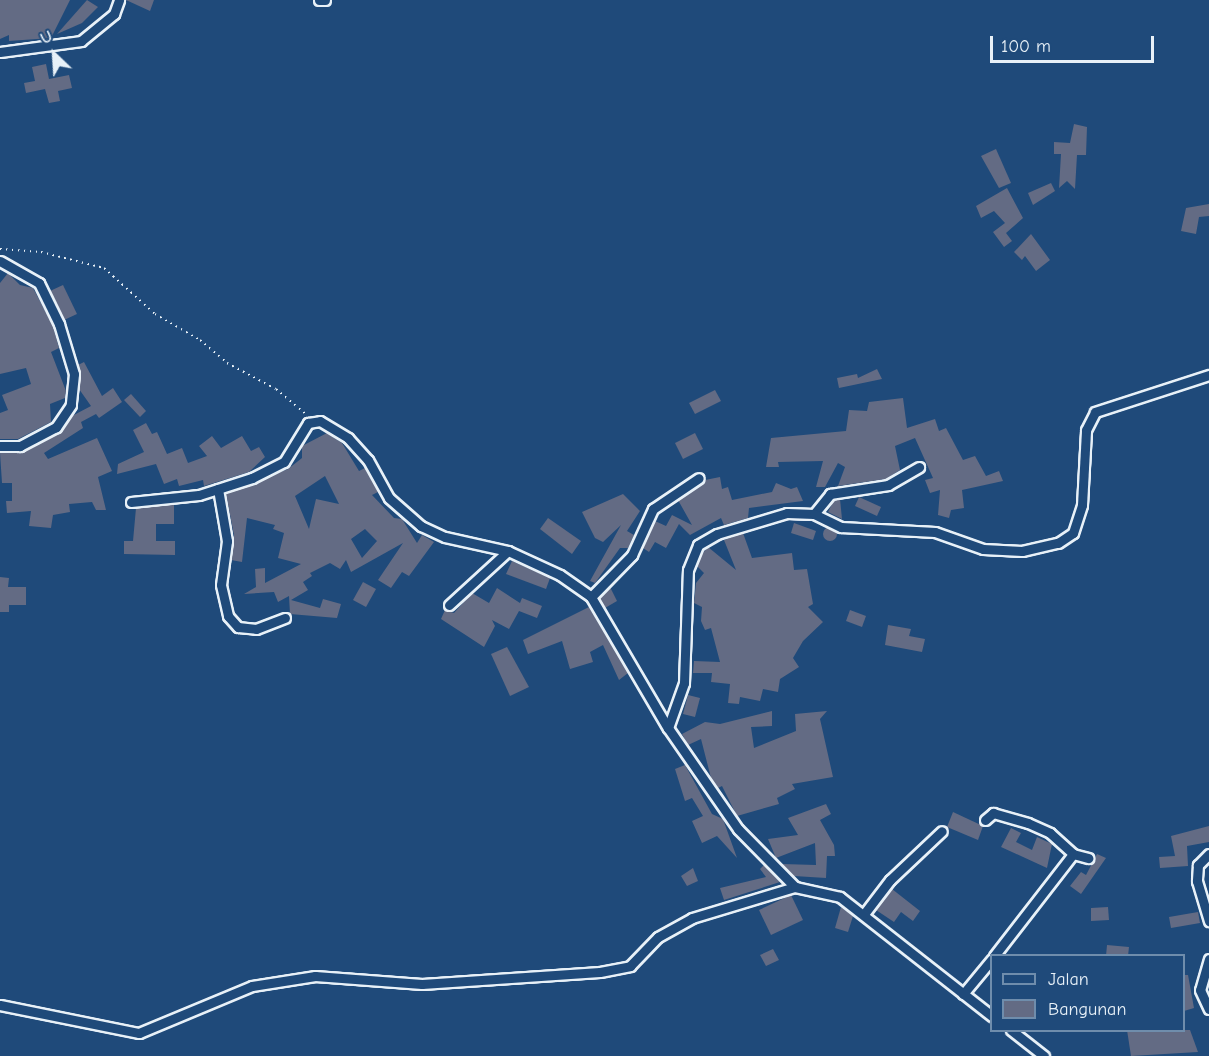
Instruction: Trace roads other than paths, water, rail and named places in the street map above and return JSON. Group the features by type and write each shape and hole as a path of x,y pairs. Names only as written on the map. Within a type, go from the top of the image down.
{"street":[{"path":"0,52 81,41 114,14 119,0"},
{"path":"319,0 325,0"},
{"path":"0,261 39,284 59,324 74,374 71,405 62,422 20,446 0,446"},
{"path":"668,728 684,683 688,570 699,545 748,523 787,513 814,514 841,527 935,532 983,549 1022,552 1058,543 1073,533 1082,505 1086,430 1095,412 1209,375"},
{"path":"130,502 218,489 284,462 314,420 348,438 368,460 388,498 421,526 445,537 508,550 560,575 591,597 668,728 738,829 795,887"},
{"path":"814,514 830,494 888,485 919,467"},
{"path":"591,597 632,555 653,509 699,478"},
{"path":"218,489 228,541 221,585 228,616 238,627 256,629 285,618"},
{"path":"449,605 508,550"},
{"path":"986,820 993,813 1028,823 1050,833 1073,854 1088,858"},
{"path":"864,914 890,880 942,831"},
{"path":"996,954 1073,854"},
{"path":"1209,854 1198,865 1197,881 1209,921"},
{"path":"0,1005 140,1033 252,986 315,976 422,984 600,972 630,966 658,938 692,918 795,887 840,897 990,1014"},
{"path":"1209,959 1200,990 1209,1009"},
{"path":"963,994 990,961"},
{"path":"1014,1032 1044,1056"}]}
